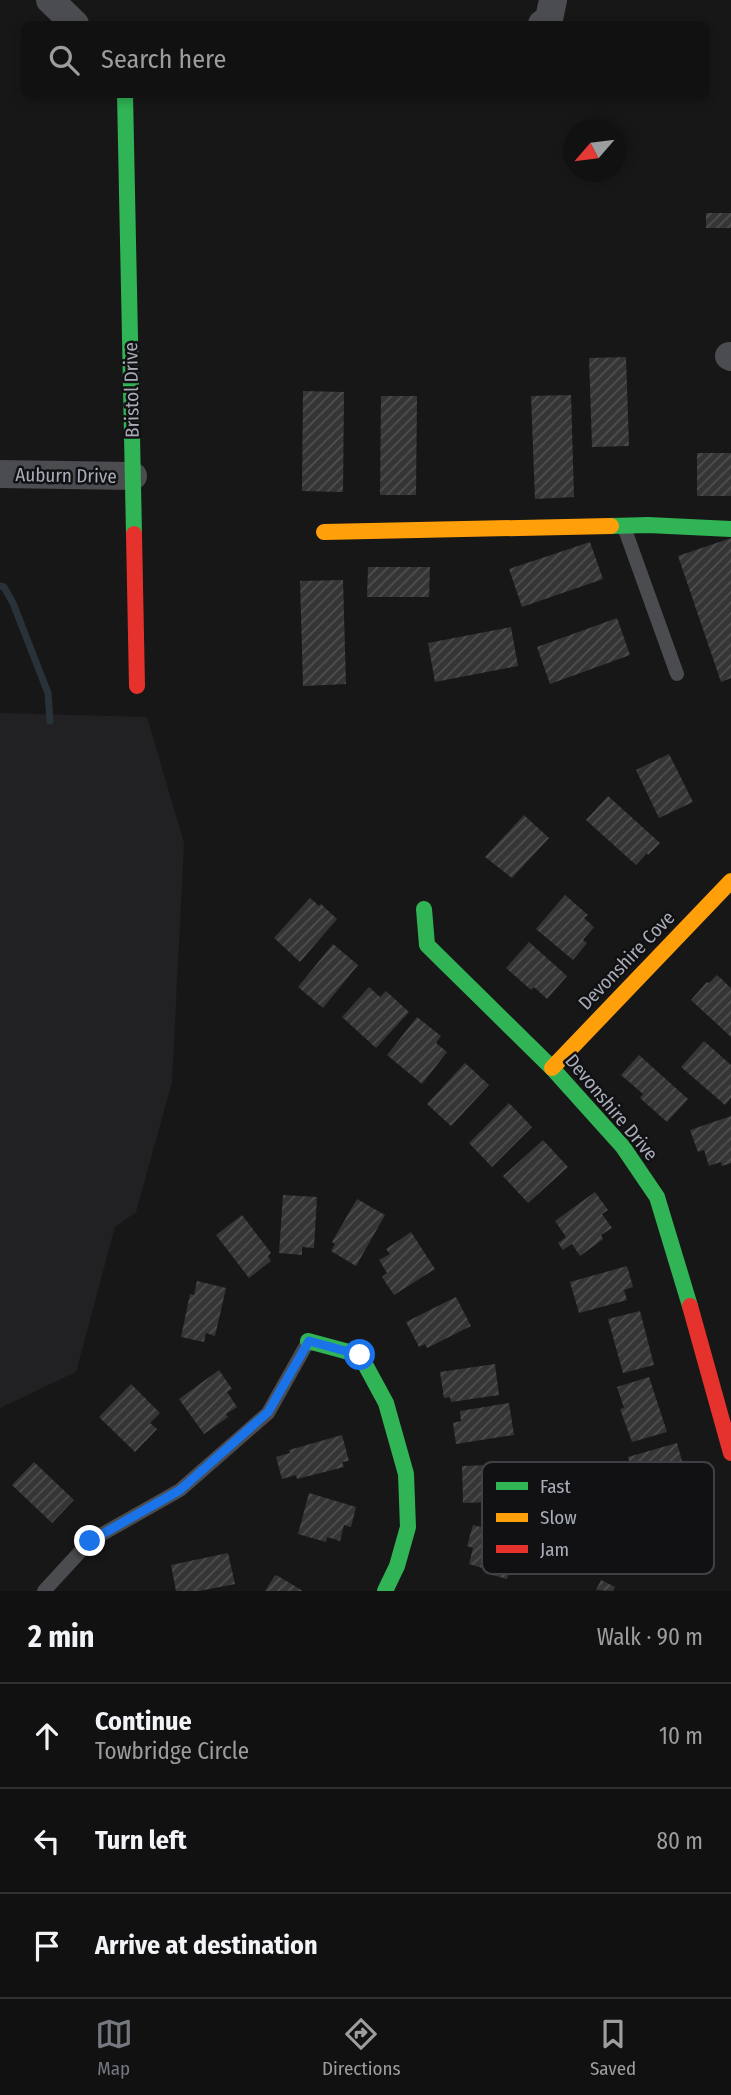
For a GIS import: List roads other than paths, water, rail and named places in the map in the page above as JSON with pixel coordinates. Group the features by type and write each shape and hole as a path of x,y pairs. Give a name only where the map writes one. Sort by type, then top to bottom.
{"street":[{"path":"50,0 72,21"},
{"path":"546,21 553,0"},
{"name":"Bristol Drive","path":"125,98 137,686"},
{"name":"Auburn Drive","path":"0,474 133,476"},
{"path":"324,532 624,526 731,529"},
{"name":"Devonshire Cove","path":"552,1068 731,881"},
{"name":"Devonshire Drive","path":"424,909 426,945 552,1068 624,1147 657,1197 675,1251 731,1453"},
{"path":"309,1341 360,1355 386,1403 406,1474 408,1527 397,1566 385,1591"}],"lane":[{"path":"624,526 677,674"},
{"path":"44,1591 90,1541 180,1490 268,1412 309,1341"}],"waterway":[{"path":"0,586 4,587 13,603 48,693 50,721"}]}
